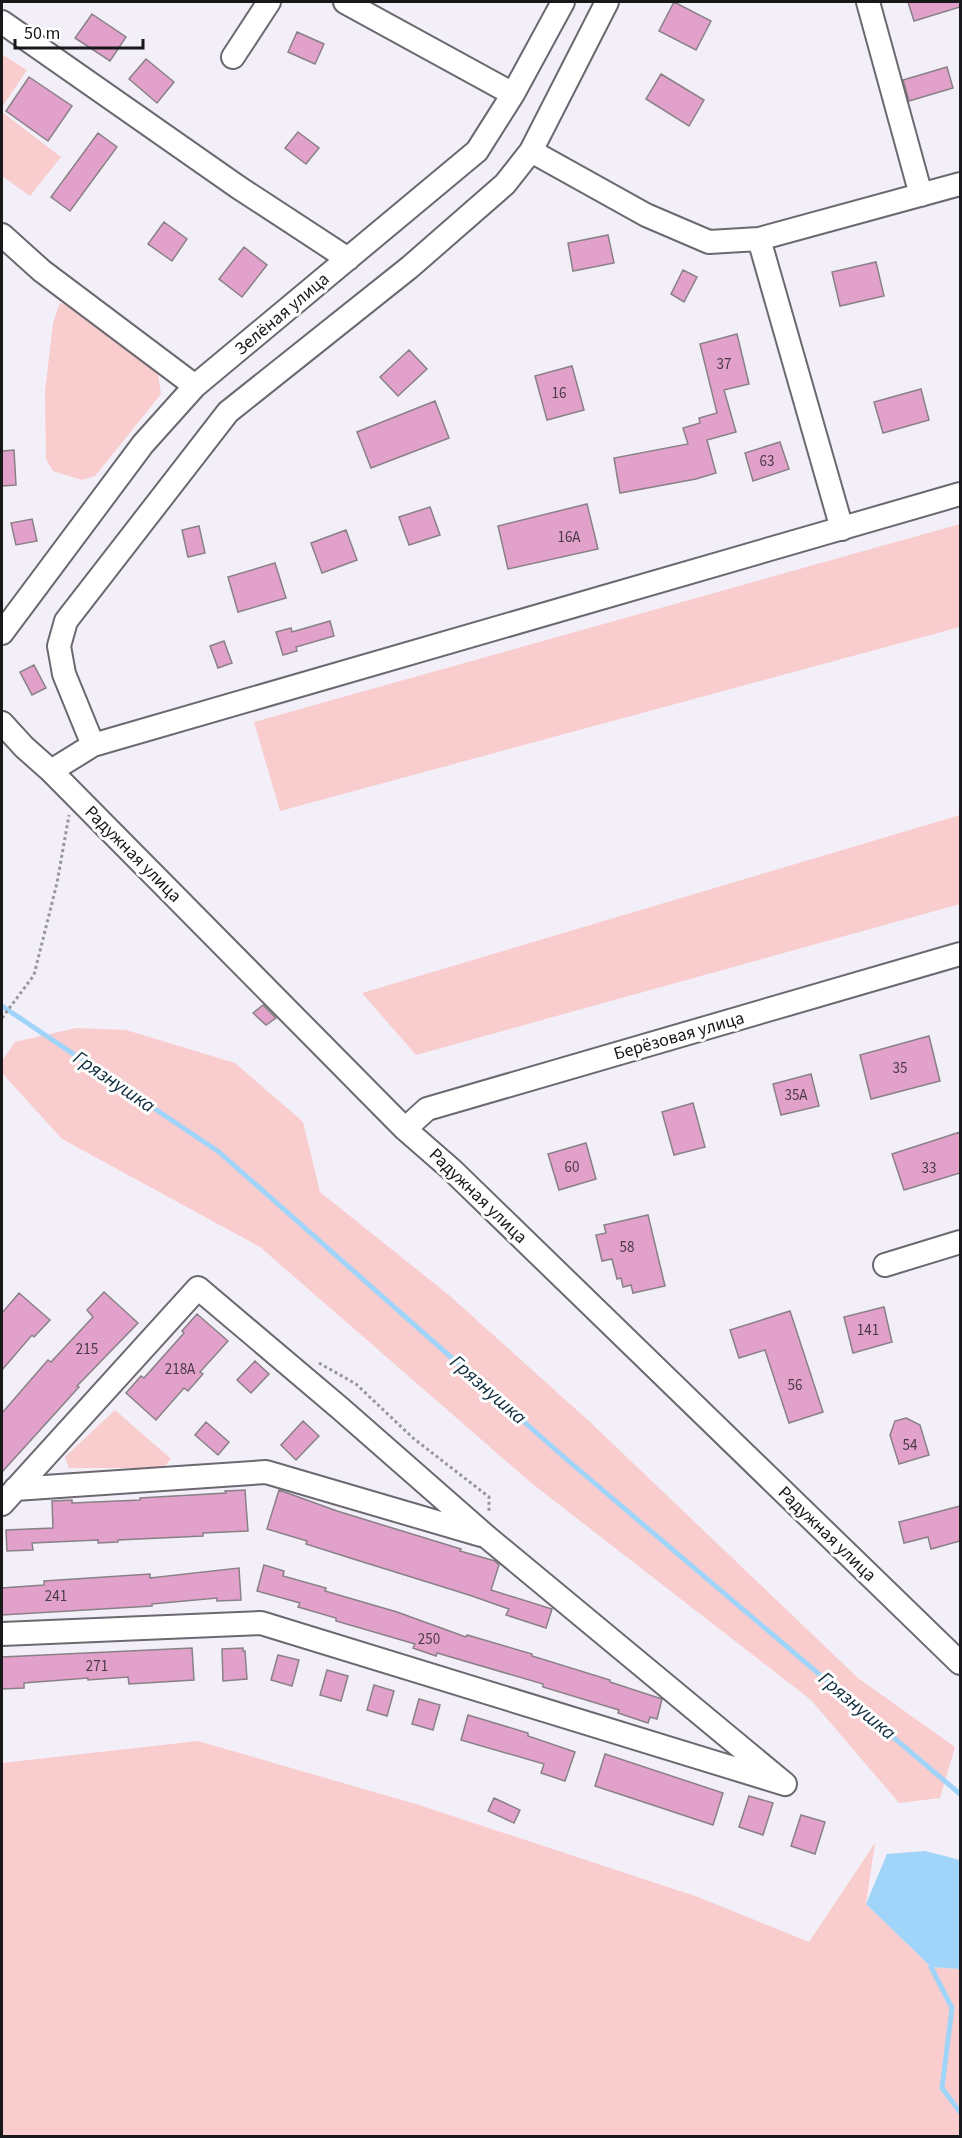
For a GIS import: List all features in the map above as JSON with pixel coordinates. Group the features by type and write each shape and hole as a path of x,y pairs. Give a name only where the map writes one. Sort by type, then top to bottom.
{"street":[{"path":"233,57 269,2"},
{"path":"345,2 513,94"},
{"name":"Зелёная улица","path":"3,628 143,444 195,386 477,151 513,94 563,2"},
{"path":"93,745 64,674 58,646 66,621 228,412 410,267 505,184 531,151 607,2"},
{"path":"868,2 921,195"},
{"path":"2,22 238,187 348,259"},
{"path":"531,151 646,215 709,242 759,239 960,184"},
{"path":"2,235 42,271 195,386"},
{"path":"759,239 842,529"},
{"path":"51,771 93,745 960,494"},
{"name":"Радужная улица","path":"2,723 405,1129 452,1170 960,1663"},
{"name":"Берёзовая улица","path":"405,1129 427,1109 960,956"},
{"path":"885,1265 960,1242"},
{"path":"2,1634 261,1623 785,1784 484,1534 198,1288 8,1496"},
{"path":"8,1496 266,1472 484,1534"}],"path":[{"path":"2,1018 34,975 57,883 73,793"},
{"path":"316,1361 357,1384 413,1438 489,1497 489,1517 484,1534"}],"shaded area":[{"path":"2,56 27,70 2,107"},
{"path":"2,112 61,157 30,196 2,176"},
{"path":"60,303 71,306 157,367 161,394 95,476 82,480 53,471 46,459 45,392 53,323"},
{"path":"960,524 960,627 280,811 254,722"},
{"path":"960,815 960,904 416,1055 362,993"},
{"path":"76,1028 126,1030 235,1063 303,1122 320,1192 450,1296 590,1422 858,1678 955,1747 940,1798 899,1803 811,1700 530,1482 260,1247 62,1139 2,1073 2,1061 15,1042"},
{"path":"115,1410 171,1459 163,1468 69,1468 65,1457"},
{"path":"198,1741 419,1805 698,1897 809,1942 875,1843 866,1904 931,1967 960,1969 960,2136 2,2136 2,1763"}],"water":[{"path":"925,1851 960,1860 960,1969 931,1967 866,1904 887,1854"}],"building":[{"path":"674,2 711,21 696,50 659,31"},
{"path":"908,2 960,2 960,7 914,21"},
{"path":"92,14 126,37 110,61 75,38"},
{"path":"297,32 324,44 315,64 288,52"},
{"path":"146,59 174,82 157,103 129,79"},
{"path":"947,67 953,88 909,101 903,80"},
{"path":"661,74 704,100 689,126 646,99"},
{"path":"29,77 72,106 48,141 6,111"},
{"path":"298,132 319,148 306,164 285,148"},
{"path":"98,133 117,147 70,211 51,197"},
{"path":"164,222 187,239 172,261 148,244"},
{"path":"608,235 614,263 573,271 568,243"},
{"path":"244,247 267,265 242,297 219,279"},
{"path":"876,262 884,296 840,306 832,272"},
{"path":"683,270 697,277 684,302 671,294"},
{"path":"737,334 749,384 724,390 736,432 707,440 716,473 620,493 614,458 688,444 683,428 700,423 699,418 717,413 700,344"},
{"path":"409,350 427,369 398,396 380,377"},
{"path":"572,366 584,410 547,420 535,376"},
{"path":"921,389 929,420 883,433 874,402"},
{"path":"435,401 449,438 371,468 357,432"},
{"path":"780,442 789,469 753,481 745,453"},
{"path":"14,450 16,485 2,486 2,451"},
{"path":"587,504 598,549 508,569 498,526"},
{"path":"430,507 440,535 409,545 399,517"},
{"path":"32,519 37,541 16,545 11,523"},
{"path":"199,526 205,553 188,557 182,530"},
{"path":"346,530 357,560 322,573 311,543"},
{"path":"275,563 286,598 238,612 228,577"},
{"path":"330,621 334,636 296,647 297,651 283,655 276,632 291,628 292,632"},
{"path":"224,641 232,663 218,668 210,646"},
{"path":"34,665 46,688 32,695 20,672"},
{"path":"263,1005 276,1018 266,1025 253,1013"},
{"path":"929,1036 940,1081 871,1099 860,1055"},
{"path":"811,1074 819,1106 781,1115 773,1084"},
{"path":"693,1103 705,1147 674,1155 662,1112"},
{"path":"960,1132 960,1173 904,1190 892,1154"},
{"path":"586,1143 596,1179 559,1190 548,1154"},
{"path":"648,1215 665,1286 633,1293 631,1285 623,1287 621,1278 617,1279 612,1259 602,1261 596,1235 606,1233 604,1225"},
{"path":"104,1292 138,1323 77,1386 79,1387 2,1472 2,1413 48,1360 51,1362 93,1317 87,1310"},
{"path":"19,1293 50,1320 34,1337 32,1335 2,1370 2,1313"},
{"path":"884,1307 892,1342 853,1353 844,1317"},
{"path":"790,1311 823,1412 789,1423 765,1350 739,1358 730,1330"},
{"path":"197,1314 228,1341 200,1372 203,1374 188,1391 184,1388 156,1420 126,1393 141,1376 144,1378 184,1333 182,1331"},
{"path":"255,1361 269,1374 251,1393 237,1380"},
{"path":"906,1418 920,1425 929,1455 899,1464 890,1435 895,1421"},
{"path":"303,1421 319,1436 296,1460 281,1445"},
{"path":"206,1422 229,1442 218,1455 195,1435"},
{"path":"245,1490 248,1531 203,1533 203,1536 118,1540 118,1542 98,1543 98,1540 32,1543 33,1550 7,1551 6,1530 53,1528 52,1501 72,1500 72,1503 140,1500 140,1498"},
{"path":"279,1490 337,1511 495,1561 499,1565 491,1590 552,1609 546,1628 506,1615 509,1609 306,1544 307,1541 267,1529"},
{"path":"960,1506 960,1541 931,1549 928,1537 904,1543 899,1522"},
{"path":"264,1565 284,1571 283,1576 326,1588 325,1591 397,1612 466,1637 467,1635 532,1654 532,1656 662,1699 657,1719 650,1717 648,1723 618,1713 619,1710 543,1687 543,1684 437,1653 436,1656 413,1648 415,1644 336,1621 336,1618 298,1607 300,1603 257,1591"},
{"path":"239,1568 241,1600 217,1601 217,1598 152,1604 152,1606 2,1615 2,1588 44,1585 44,1581 150,1574 150,1578"},
{"path":"192,1648 194,1680 129,1684 128,1677 88,1680 88,1678 24,1683 24,1688 2,1689 2,1657"},
{"path":"243,1648 247,1679 223,1681 222,1649"},
{"path":"278,1655 299,1660 292,1686 271,1680"},
{"path":"327,1670 348,1676 341,1701 320,1695"},
{"path":"374,1685 394,1691 387,1716 367,1710"},
{"path":"419,1699 440,1705 433,1730 412,1724"},
{"path":"468,1715 528,1733 528,1736 575,1752 565,1781 541,1773 544,1764 461,1740"},
{"path":"605,1754 723,1793 713,1825 595,1786"},
{"path":"749,1796 773,1803 763,1835 739,1827"},
{"path":"494,1798 520,1810 514,1823 488,1811"},
{"path":"801,1815 825,1822 815,1854 791,1846"}],"waterway":[{"name":"Грязнушка","path":"2,1006 219,1152 565,1458 960,1794"},
{"name":"Грязнушка","path":"936,1962 931,1967 952,2008 942,2088 960,2112"}]}
